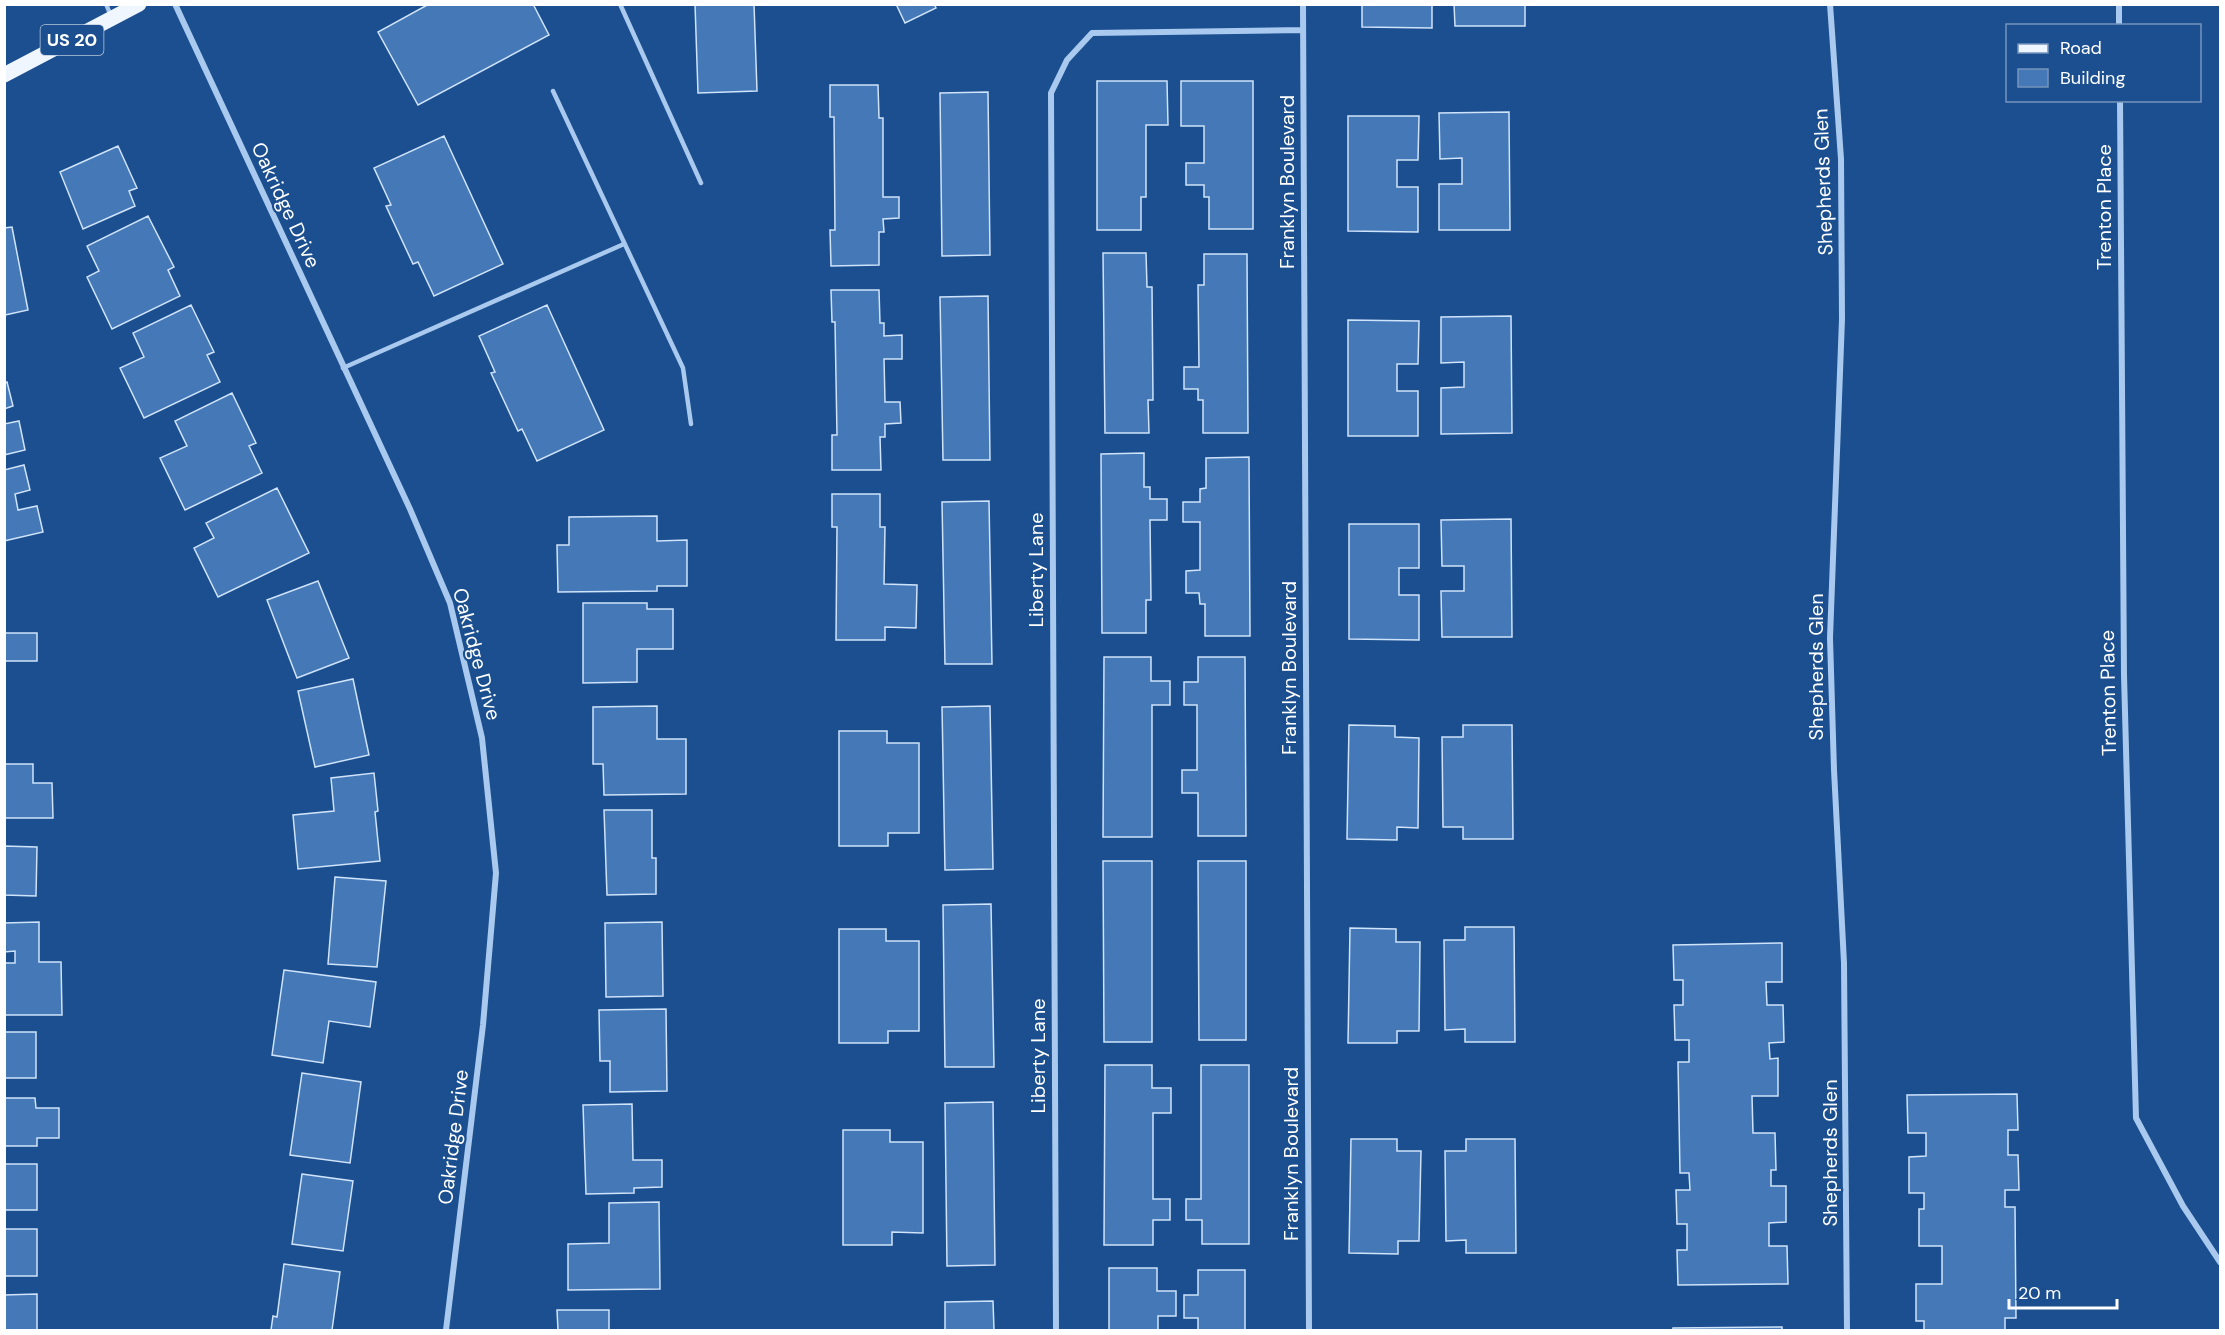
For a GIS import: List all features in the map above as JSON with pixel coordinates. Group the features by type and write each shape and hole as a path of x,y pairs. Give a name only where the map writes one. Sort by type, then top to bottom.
{"main road":[{"name":"US 20","path":"4,75 109,11 139,4"}],"street":[{"name":"Oakridge Drive","path":"175,4 410,509 450,603 482,738 496,873 483,1025 446,1330"},
{"name":"Franklyn Boulevard","path":"1303,4 1309,1330"},
{"name":"Shepherds Glen","path":"1830,4 1841,159 1842,319 1830,638 1844,963 1847,1330"},
{"path":"2119,4 2120,24"},
{"name":"Liberty Lane","path":"1056,1330 1051,93 1067,60 1092,33 1303,30"},
{"name":"Trenton Place","path":"2120,102 2124,675 2136,1118 2183,1206 2220,1262"}],"lane":[{"path":"620,4 701,183"},
{"path":"553,92 683,368 691,424"},
{"path":"343,368 624,243"}],"building":[{"path":"429,4 533,4 549,35 418,105 378,32"},
{"path":"695,4 754,4 757,91 698,93"},
{"path":"896,4 934,4 936,8 905,23"},
{"path":"1362,4 1432,4 1432,28 1362,27"},
{"path":"1454,4 1525,4 1525,26 1455,26"},
{"path":"1097,81 1167,81 1168,125 1146,125 1146,197 1141,197 1141,230 1097,230"},
{"path":"1181,81 1253,81 1253,229 1209,229 1209,197 1204,197 1204,185 1186,185 1186,163 1204,163 1204,126 1181,126"},
{"path":"830,85 878,85 879,118 883,118 883,197 899,197 899,218 883,219 884,232 879,232 879,265 831,266 830,230 835,230 834,117 830,117"},
{"path":"988,92 990,255 942,256 940,93"},
{"path":"1509,112 1510,230 1439,230 1439,184 1462,184 1462,158 1440,159 1439,113"},
{"path":"1348,116 1419,116 1418,160 1397,160 1397,187 1418,187 1418,232 1348,231"},
{"path":"444,136 503,264 434,296 418,262 413,264 386,206 391,205 374,168"},
{"path":"118,146 137,188 129,191 135,206 83,229 60,172"},
{"path":"148,216 174,267 168,270 180,296 112,329 87,277 99,271 87,246"},
{"path":"12,227 28,310 5,315 4,228"},
{"path":"1103,253 1146,253 1147,287 1152,287 1153,400 1148,400 1149,433 1105,433"},
{"path":"1204,254 1247,254 1248,433 1203,433 1203,400 1198,400 1198,389 1184,389 1184,367 1199,367 1198,285 1204,285"},
{"path":"831,290 879,290 880,323 884,323 884,336 902,335 902,359 884,359 885,402 900,402 901,423 885,424 885,437 880,437 881,470 832,470 832,435 837,435 835,322 832,322"},
{"path":"988,296 990,460 943,460 940,297"},
{"path":"191,305 214,352 207,355 220,382 144,418 120,368 144,357 133,333"},
{"path":"547,305 604,430 537,461 522,429 518,431 491,373 495,372 479,336"},
{"path":"1511,316 1512,433 1441,434 1441,388 1464,387 1464,362 1441,363 1441,317"},
{"path":"1348,320 1419,321 1418,364 1397,364 1397,391 1418,391 1418,436 1348,436"},
{"path":"7,382 13,406 4,409 4,383"},
{"path":"232,393 256,443 249,446 262,473 185,510 160,458 187,446 175,421"},
{"path":"19,421 25,450 4,455 4,424"},
{"path":"1144,453 1144,487 1150,487 1150,499 1167,499 1167,520 1150,520 1151,600 1146,600 1146,633 1102,633 1101,454"},
{"path":"1249,457 1250,636 1205,636 1205,604 1200,604 1199,593 1186,593 1186,571 1200,570 1200,522 1183,522 1183,502 1200,502 1200,489 1206,488 1206,458"},
{"path":"24,465 30,490 15,494 18,510 37,506 43,532 4,541 4,470"},
{"path":"277,488 309,553 218,597 194,548 214,538 206,523"},
{"path":"832,494 880,494 880,527 885,527 884,584 917,585 916,628 885,627 885,640 836,640 837,527 832,527"},
{"path":"989,501 992,664 945,664 942,502"},
{"path":"657,516 657,541 687,540 687,586 657,586 657,591 558,592 557,545 569,545 569,517"},
{"path":"1511,519 1512,637 1442,637 1441,591 1464,591 1464,566 1442,566 1441,520"},
{"path":"1349,524 1419,524 1419,568 1399,568 1399,595 1419,595 1419,640 1349,639"},
{"path":"318,581 349,658 297,678 267,600"},
{"path":"583,603 647,603 647,609 673,609 673,649 637,649 637,682 583,683"},
{"path":"4,633 37,633 37,661 4,661"},
{"path":"1104,657 1151,657 1151,681 1170,681 1170,705 1152,705 1152,837 1103,837"},
{"path":"1198,657 1245,657 1246,836 1198,836 1198,793 1182,793 1182,770 1197,770 1197,705 1184,705 1184,682 1198,682"},
{"path":"353,679 369,755 315,767 298,691"},
{"path":"657,706 657,739 686,739 686,794 604,795 603,764 593,764 593,707"},
{"path":"990,706 993,869 945,870 942,707"},
{"path":"1349,725 1395,726 1395,737 1419,738 1418,828 1397,827 1397,840 1347,839"},
{"path":"1463,725 1512,725 1513,839 1463,839 1463,827 1443,827 1442,737 1463,737"},
{"path":"839,731 887,731 887,743 919,743 919,833 888,833 888,846 839,846"},
{"path":"4,764 33,764 33,783 52,783 53,818 4,818"},
{"path":"374,773 380,861 298,869 293,815 334,811 331,778"},
{"path":"604,810 652,810 652,858 656,858 656,894 607,895"},
{"path":"4,846 37,847 36,896 4,895"},
{"path":"1103,861 1152,861 1152,1042 1104,1042"},
{"path":"1198,861 1246,861 1246,1040 1199,1040"},
{"path":"335,877 386,881 377,967 328,964"},
{"path":"991,904 994,1067 945,1067 943,905"},
{"path":"39,922 39,962 61,962 62,1015 4,1015 4,963 15,963 15,951 4,952 4,923"},
{"path":"662,922 663,996 606,997 605,923"},
{"path":"1465,927 1514,927 1515,1042 1465,1042 1465,1029 1445,1030 1444,940 1465,940"},
{"path":"1350,928 1396,929 1396,942 1420,942 1419,1031 1397,1031 1397,1043 1348,1043"},
{"path":"839,929 886,929 886,941 919,941 919,1031 888,1031 888,1043 839,1043"},
{"path":"1782,943 1782,982 1766,982 1767,1005 1783,1005 1784,1042 1769,1043 1770,1059 1778,1058 1778,1096 1752,1096 1753,1133 1775,1133 1776,1170 1771,1170 1771,1186 1786,1186 1786,1222 1769,1223 1769,1246 1787,1246 1788,1284 1678,1285 1677,1250 1687,1250 1687,1224 1677,1224 1676,1190 1690,1190 1689,1173 1680,1173 1678,1062 1689,1062 1689,1040 1675,1040 1674,1005 1683,1005 1683,980 1674,980 1673,945"},
{"path":"284,970 376,982 370,1027 329,1021 323,1063 272,1055"},
{"path":"666,1009 667,1091 610,1092 610,1061 600,1061 599,1010"},
{"path":"4,1032 36,1032 36,1078 4,1078"},
{"path":"1105,1065 1152,1065 1152,1088 1171,1088 1171,1113 1153,1113 1153,1199 1170,1199 1170,1220 1153,1220 1153,1245 1104,1245"},
{"path":"1201,1065 1249,1065 1249,1244 1202,1244 1202,1220 1186,1220 1186,1199 1201,1199"},
{"path":"302,1073 361,1082 350,1163 290,1155"},
{"path":"2017,1094 2018,1130 2008,1130 2008,1155 2018,1155 2019,1190 2005,1190 2005,1207 2015,1207 2016,1318 2005,1318 2005,1330 1924,1330 1924,1321 1916,1321 1916,1284 1942,1284 1942,1246 1919,1246 1919,1209 1924,1209 1924,1193 1909,1193 1909,1157 1926,1156 1926,1133 1908,1133 1907,1095"},
{"path":"4,1098 35,1098 36,1108 59,1108 59,1138 37,1138 37,1146 4,1146"},
{"path":"993,1102 995,1265 947,1266 945,1103"},
{"path":"632,1104 633,1160 662,1160 662,1187 634,1188 634,1193 586,1194 583,1105"},
{"path":"843,1130 890,1130 890,1142 923,1142 923,1233 892,1232 892,1245 843,1245"},
{"path":"1351,1139 1397,1139 1397,1151 1421,1151 1419,1241 1398,1241 1398,1254 1349,1253"},
{"path":"1466,1139 1515,1139 1516,1253 1466,1253 1466,1240 1446,1241 1445,1151 1466,1151"},
{"path":"4,1164 37,1164 37,1210 4,1210"},
{"path":"302,1174 353,1181 343,1251 292,1244"},
{"path":"659,1202 660,1289 568,1290 568,1244 609,1243 609,1203"},
{"path":"4,1229 37,1229 37,1276 4,1276"},
{"path":"284,1264 340,1272 332,1330 271,1330 273,1316 277,1317"},
{"path":"1109,1268 1157,1268 1157,1291 1176,1291 1176,1316 1158,1316 1158,1330 1109,1330"},
{"path":"1198,1270 1245,1270 1245,1330 1198,1330 1198,1318 1184,1318 1184,1295 1198,1295"},
{"path":"37,1294 37,1330 4,1330 4,1295"},
{"path":"993,1301 994,1330 945,1330 945,1302"},
{"path":"557,1310 609,1310 609,1330 558,1330"},
{"path":"1782,1327 1782,1330 1673,1330 1673,1328"}]}
